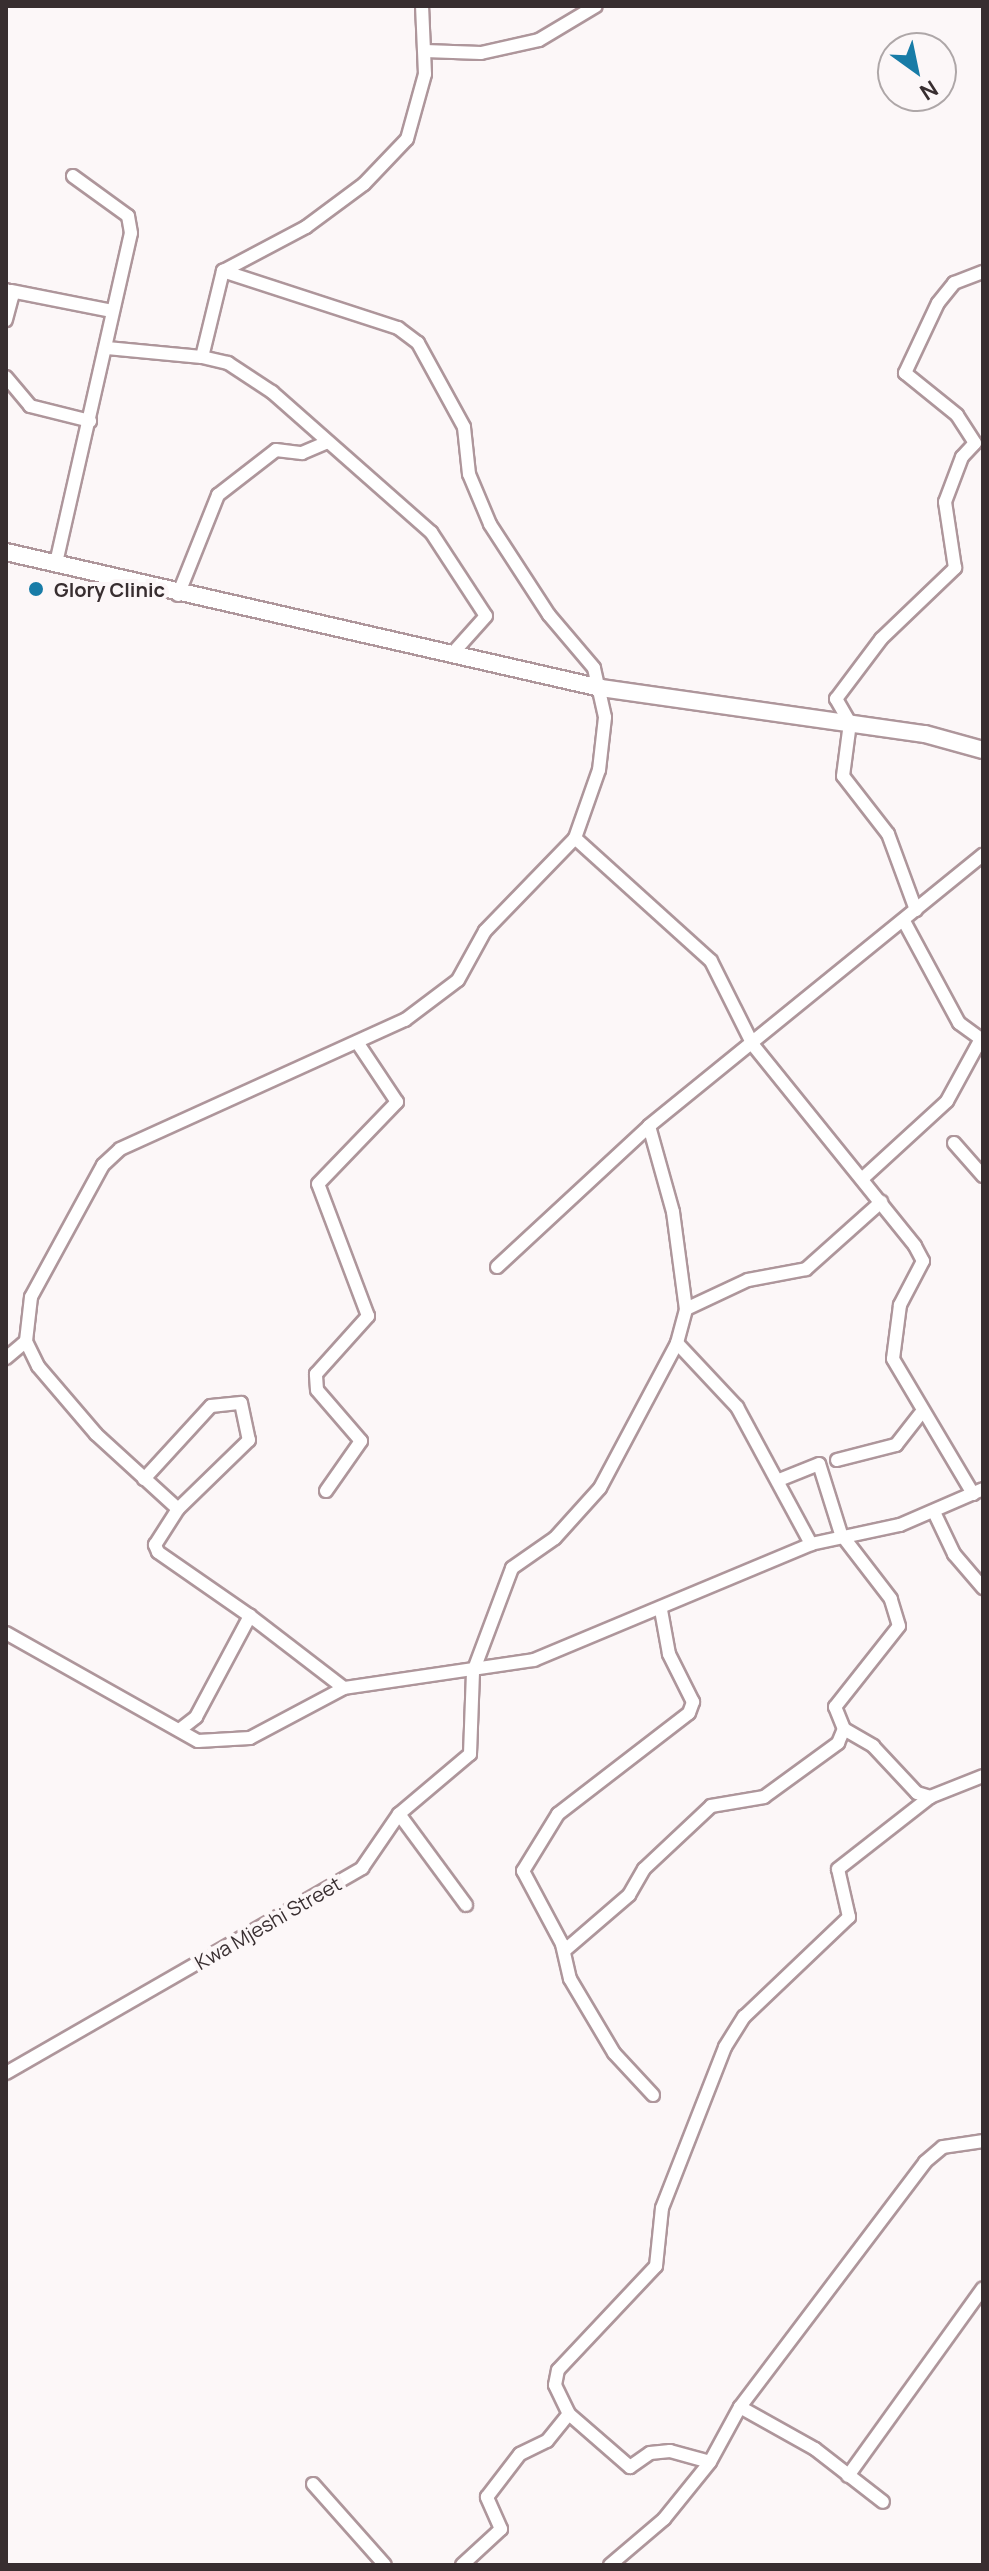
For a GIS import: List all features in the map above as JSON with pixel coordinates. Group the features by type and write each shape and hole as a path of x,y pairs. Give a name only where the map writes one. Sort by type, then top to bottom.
{"main road":[{"path":"6,552 178,595 601,688 833,720 983,750"}],"street":[{"path":"202,357 223,271 306,227 364,184 407,139 421,104 425,51 422,6"},
{"path":"425,51 481,53 539,40 596,6"},
{"path":"56,563 131,233 128,216 73,176"},
{"path":"178,1509 96,1434 38,1366 26,1341 31,1297 103,1165 120,1149 405,1020 458,980 485,931 575,838 599,770 601,688 490,524 469,474 464,427 418,343 398,328 223,271"},
{"path":"833,720 836,699 881,639 955,568 945,502 962,457 979,445 957,415 905,373 954,283 983,272"},
{"path":"6,320 9,291 112,311"},
{"path":"107,348 202,357 228,363 328,442 431,532 479,597 486,616 452,654"},
{"path":"6,377 11,394 90,421"},
{"path":"178,595 218,495 276,450 302,453 328,442"},
{"path":"836,699 850,723 843,776 888,834 916,910"},
{"path":"6,1633 182,1728 198,1741 250,1738 344,1688 473,1672 534,1660 661,1610 811,1544 934,1512 978,1492 953,1453 920,1414 893,1359 900,1305 923,1261 881,1202 753,1045 711,961 575,838"},
{"path":"497,1267 649,1126 753,1045 838,968 905,923 916,910 983,855"},
{"path":"862,1179 947,1101 982,1039 959,1023 905,923"},
{"path":"326,1491 361,1441 317,1390 316,1374 368,1325 368,1316 318,1184 397,1102 357,1042"},
{"path":"649,1126 673,1212 686,1309 748,1280 806,1269 881,1202"},
{"path":"954,1143 983,1176"},
{"name":"Kwa Mjeshi Street","path":"6,2073 339,1885 362,1868 399,1814 470,1754 473,1672 512,1568 555,1538 600,1488 677,1343 686,1309"},
{"path":"6,1358 26,1341"},
{"path":"677,1343 737,1407 811,1544"},
{"path":"144,1479 211,1406 241,1403 249,1440 178,1509 155,1545 158,1552 250,1616 344,1688"},
{"path":"837,1460 896,1445 920,1414"},
{"path":"779,1480 819,1464 841,1534 900,1619 868,1672 835,1707 844,1729 930,1797"},
{"path":"934,1512 954,1554 982,1584"},
{"path":"653,2095 614,2053 570,1979 564,1951 523,1871 558,1814 689,1713 693,1702 669,1654 661,1610"},
{"path":"182,1728 196,1717 250,1616"},
{"path":"564,1951 629,1895 644,1869 711,1806 764,1797 838,1743 844,1729"},
{"path":"710,2462 670,2451 650,2453 630,2467 569,2414 555,2385 558,2370 656,2266 662,2208 725,2047 744,2017 849,1917 838,1869 930,1797 983,1776"},
{"path":"399,1814 466,1905"},
{"path":"610,2565 664,2519 710,2462 740,2407 925,2162 943,2147 983,2141"},
{"path":"848,2476 983,2288"},
{"path":"740,2407 883,2502"},
{"path":"462,2565 501,2529 487,2497 520,2454 547,2441 569,2414"},
{"path":"313,2484 385,2565"}],"place":[{"name":"Glory Clinic","path":"36,589"}]}
